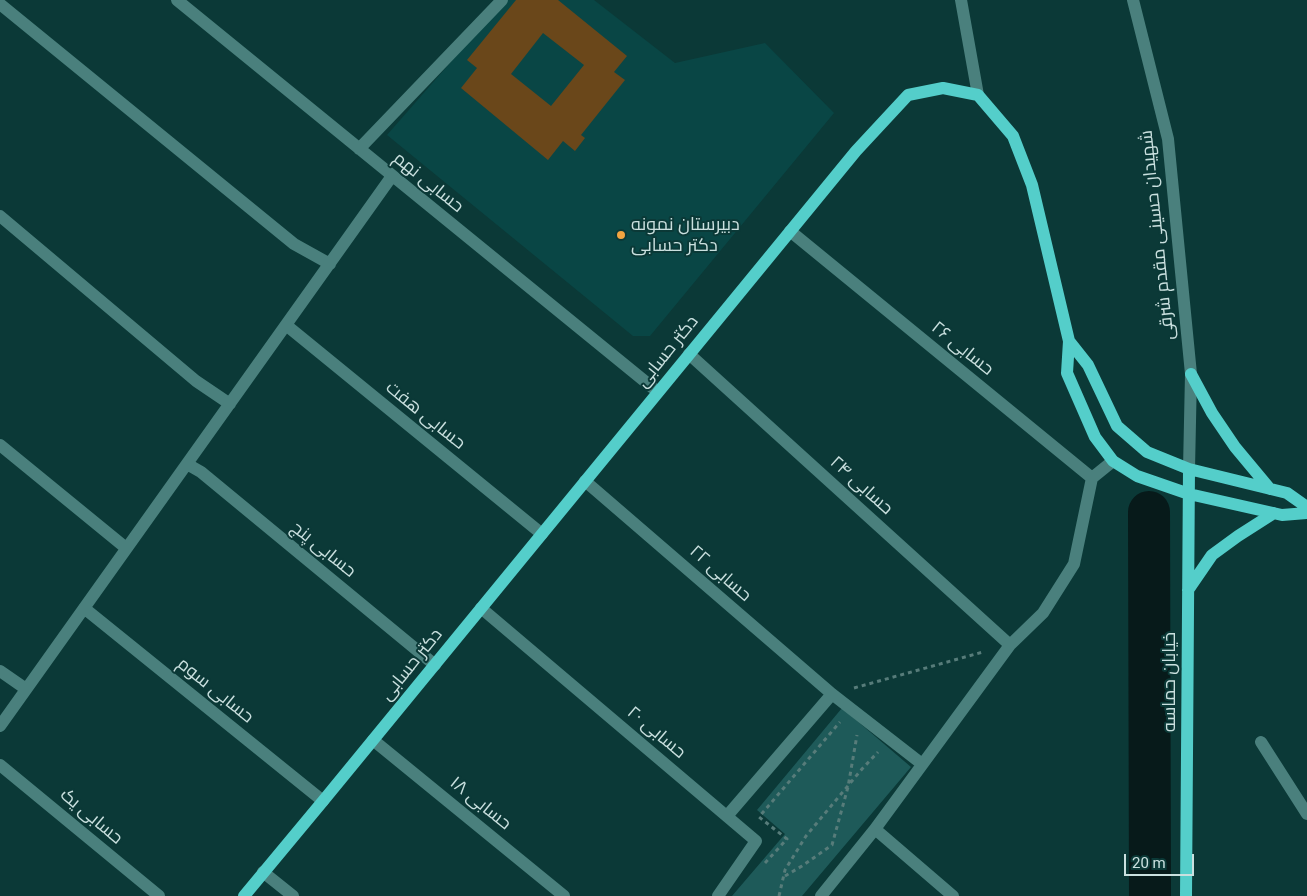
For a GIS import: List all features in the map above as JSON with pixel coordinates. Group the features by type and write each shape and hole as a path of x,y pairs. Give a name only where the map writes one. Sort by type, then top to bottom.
{"main road":[{"name":"دکتر حسابی","path":"244,896 856,150 908,94 943,88 978,95"},
{"path":"978,95 1013,136 1032,185 1069,341 1067,373 1094,437 1113,461 1137,476 1189,494 1282,515 1307,513"},
{"path":"1069,341 1088,365 1118,426 1147,452 1189,469 1287,494 1307,507"},
{"path":"1190,374 1212,413 1235,447 1270,489"},
{"name":"خیابان حماسه","path":"1186,896 1189,469"},
{"path":"1188,590 1212,556 1238,536 1274,513"}],"street":[{"name":"حسابی نهم","path":"176,0 658,392"},
{"path":"359,149 502,0"},
{"path":"961,0 978,95"},
{"name":"شهیدان حسینی مقدم شرقی","path":"1133,0 1168,139 1190,374 1189,469"},
{"path":"0,4 294,244 330,264"},
{"path":"0,726 392,176"},
{"path":"0,216 196,381 230,404"},
{"name":"حسابی ۲۶","path":"790,231 1092,478"},
{"name":"حسابی هفت","path":"286,325 542,534"},
{"name":"حسابی ۲۴","path":"689,354 1010,645"},
{"path":"0,445 126,548"},
{"path":"821,896 875,829 1010,645 1042,613 1074,564 1092,478 1113,461"},
{"name":"حسابی پنج","path":"187,464 201,472 435,665"},
{"name":"حسابی ۲۲","path":"585,481 832,694 922,764"},
{"name":"حسابی سوم","path":"84,608 323,801"},
{"name":"حسابی ۲۰","path":"481,608 756,841 718,896"},
{"path":"0,672 26,688"},
{"path":"727,816 832,694"},
{"name":"حسابی ۱۸","path":"373,740 564,896"},
{"path":"1261,742 1307,814"},
{"name":"حسابی یک","path":"0,765 159,896"},
{"path":"875,829 953,896"},
{"path":"264,872 293,896"}],"path":[{"path":"832,694 1010,645"},
{"path":"761,868 786,839 759,817 844,717"},
{"path":"784,876 832,845 848,787 858,730"},
{"path":"779,896 785,870 806,836 862,769 891,740"}],"shaded area":[{"name":"دبیرستان نمونه دکتر حسابی","path":"505,0 594,0 675,63 765,43 834,113 650,336 633,336 387,135"},
{"path":"842,708 911,767 802,896 732,896 785,834 757,810"}],"building":[{"path":"516,0 558,0 627,56 614,72 625,80 581,135 585,138 575,151 563,141 548,160 461,88 477,68 467,60","holes":["543,33 584,65 551,106 511,74"]}],"waterway":[{"path":"1149,512 1150,896"}],"place":[{"name":"دبیرستان نمونه دکتر حسابی","path":"621,235"}]}
